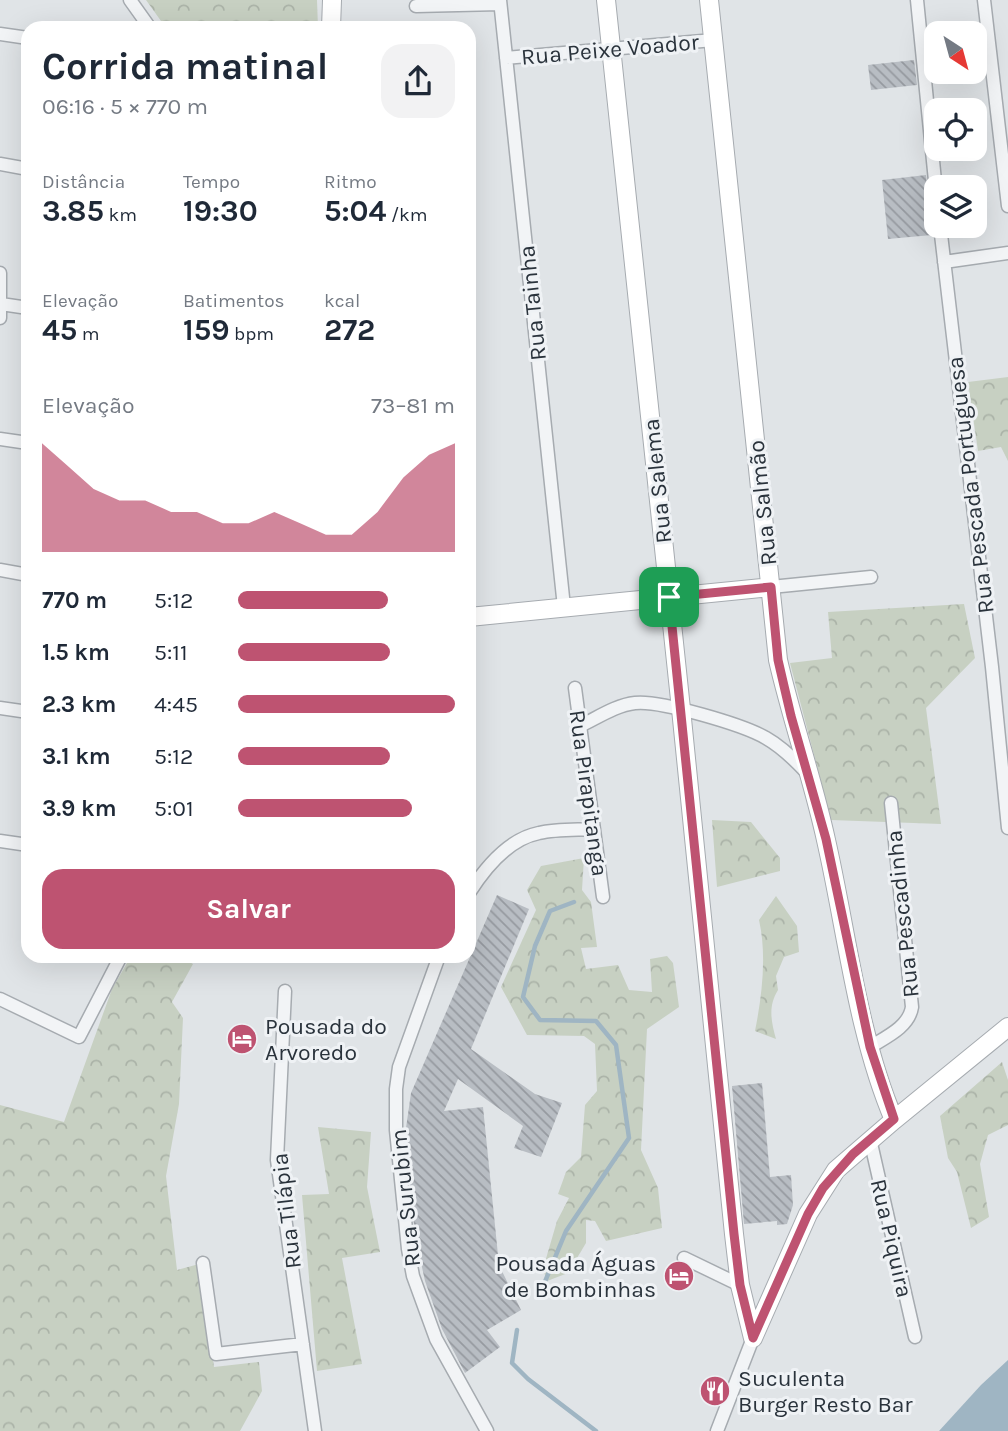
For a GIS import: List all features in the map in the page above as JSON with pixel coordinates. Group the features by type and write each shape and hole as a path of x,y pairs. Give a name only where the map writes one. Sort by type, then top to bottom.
{"main road":[{"path":"331,21 332,0"},
{"name":"Rua Salema","path":"606,0 740,1285 753,1338"},
{"name":"Rua Salmão","path":"709,0 778,660 826,839 870,1047 894,1119"},
{"path":"476,616 771,587"},
{"path":"753,1338 808,1214 836,1170 894,1119 1008,1027"}],"street":[{"path":"130,0 145,21"},
{"path":"917,0 934,175"},
{"path":"984,0 1008,206"},
{"path":"416,6 500,2"},
{"name":"Rua Tainha","path":"500,2 564,607"},
{"path":"0,34 21,37"},
{"name":"Rua Peixe Voador","path":"506,58 714,40"},
{"path":"0,164 21,168"},
{"name":"Rua Pescada Portuguesa","path":"941,238 992,667 1008,828"},
{"path":"944,262 1008,253"},
{"path":"0,273 0,318"},
{"path":"1,304 21,307"},
{"path":"0,439 21,442"},
{"path":"0,570 21,574"},
{"path":"771,587 871,577"},
{"name":"Rua Pirapitanga","path":"575,688 603,897"},
{"path":"580,726 619,707 636,702 681,709 748,729 766,738 781,747 808,775"},
{"path":"0,708 21,711"},
{"name":"Rua Pescadinha","path":"870,1047 904,1024 911,1016 912,1007 891,803"},
{"path":"476,884 507,848 521,839 538,832 594,829"},
{"path":"0,841 21,844"},
{"path":"0,999 79,1037 117,963"},
{"name":"Rua Surubim","path":"436,963 399,1068 396,1089 396,1130 408,1249 413,1276 436,1339 487,1431"},
{"name":"Rua Tilápia","path":"285,990 277,1160 315,1431"},
{"name":"Rua Piquira","path":"870,1139 915,1337"},
{"path":"684,1258 740,1285"},
{"path":"203,1264 216,1354 303,1344"},
{"path":"717,1431 753,1338"}],"green space":[{"path":"146,0 317,0 318,21 161,21"},
{"path":"1008,377 1008,461 1001,447 978,451 968,382"},
{"path":"964,604 975,658 926,708 941,824 831,820 790,663 832,658 828,612"},
{"path":"712,820 751,822 780,858 780,871 717,887"},
{"path":"584,858 582,890 591,902 597,947 581,948 586,969 618,965 629,990 652,992 650,959 667,956 673,963 679,1007 647,1029 641,1150 658,1188 662,1228 606,1241 595,1221 586,1220 586,1243 568,1273 547,1281 543,1269 557,1221 569,1198 558,1194 566,1172 581,1157 585,1105 597,1091 595,1044 584,1036 527,1035 501,987 536,910 527,890 541,866"},
{"path":"776,896 797,926 799,952 784,957 776,976 778,990 771,1014 776,1039 755,1031 763,975 759,920"},
{"path":"127,963 193,964 172,1002 183,1018 179,1104 166,1176 177,1270 199,1264 214,1367 259,1362 262,1391 240,1431 0,1431 0,1105 64,1122 112,989"},
{"path":"1002,1062 1008,1080 1008,1125 988,1135 980,1164 989,1217 971,1228 957,1172 948,1158 940,1116"},
{"path":"318,1127 371,1132 367,1187 380,1252 342,1258 362,1364 317,1371 302,1195 329,1194"}],"water":[{"path":"1008,1360 1008,1431 939,1431 981,1385"}],"building":[{"path":"914,60 917,85 871,90 868,65"},
{"path":"924,175 924,236 888,239 882,180"},
{"path":"497,895 529,909 471,1049 535,1094 562,1103 541,1157 514,1148 523,1126 458,1079 444,1111 483,1107 499,1265 521,1310 487,1330 500,1347 465,1373 442,1329 425,1281 415,1235 405,1135 411,1093 467,963 476,963 476,943"},
{"path":"762,1083 770,1177 791,1175 793,1205 787,1224 777,1225 777,1221 744,1224 732,1086"}],"waterway":[{"path":"539,1296 566,1231 629,1138 616,1045 596,1021 540,1020 523,997 535,946 550,911 574,902"},
{"path":"517,1330 512,1363 528,1379 596,1431"}],"place":[{"name":"Pousada do Arvoredo","path":"242,1039"},
{"name":"Pousada Águas de Bombinhas","path":"679,1276"},
{"name":"Suculenta Burger Resto Bar","path":"715,1391"}],"route":[{"path":"771,587 778,660 826,839 870,1047 881,1087 894,1119 836,1170 823,1188 808,1214 753,1338 740,1285 734,1234 669,597 771,587"}]}
